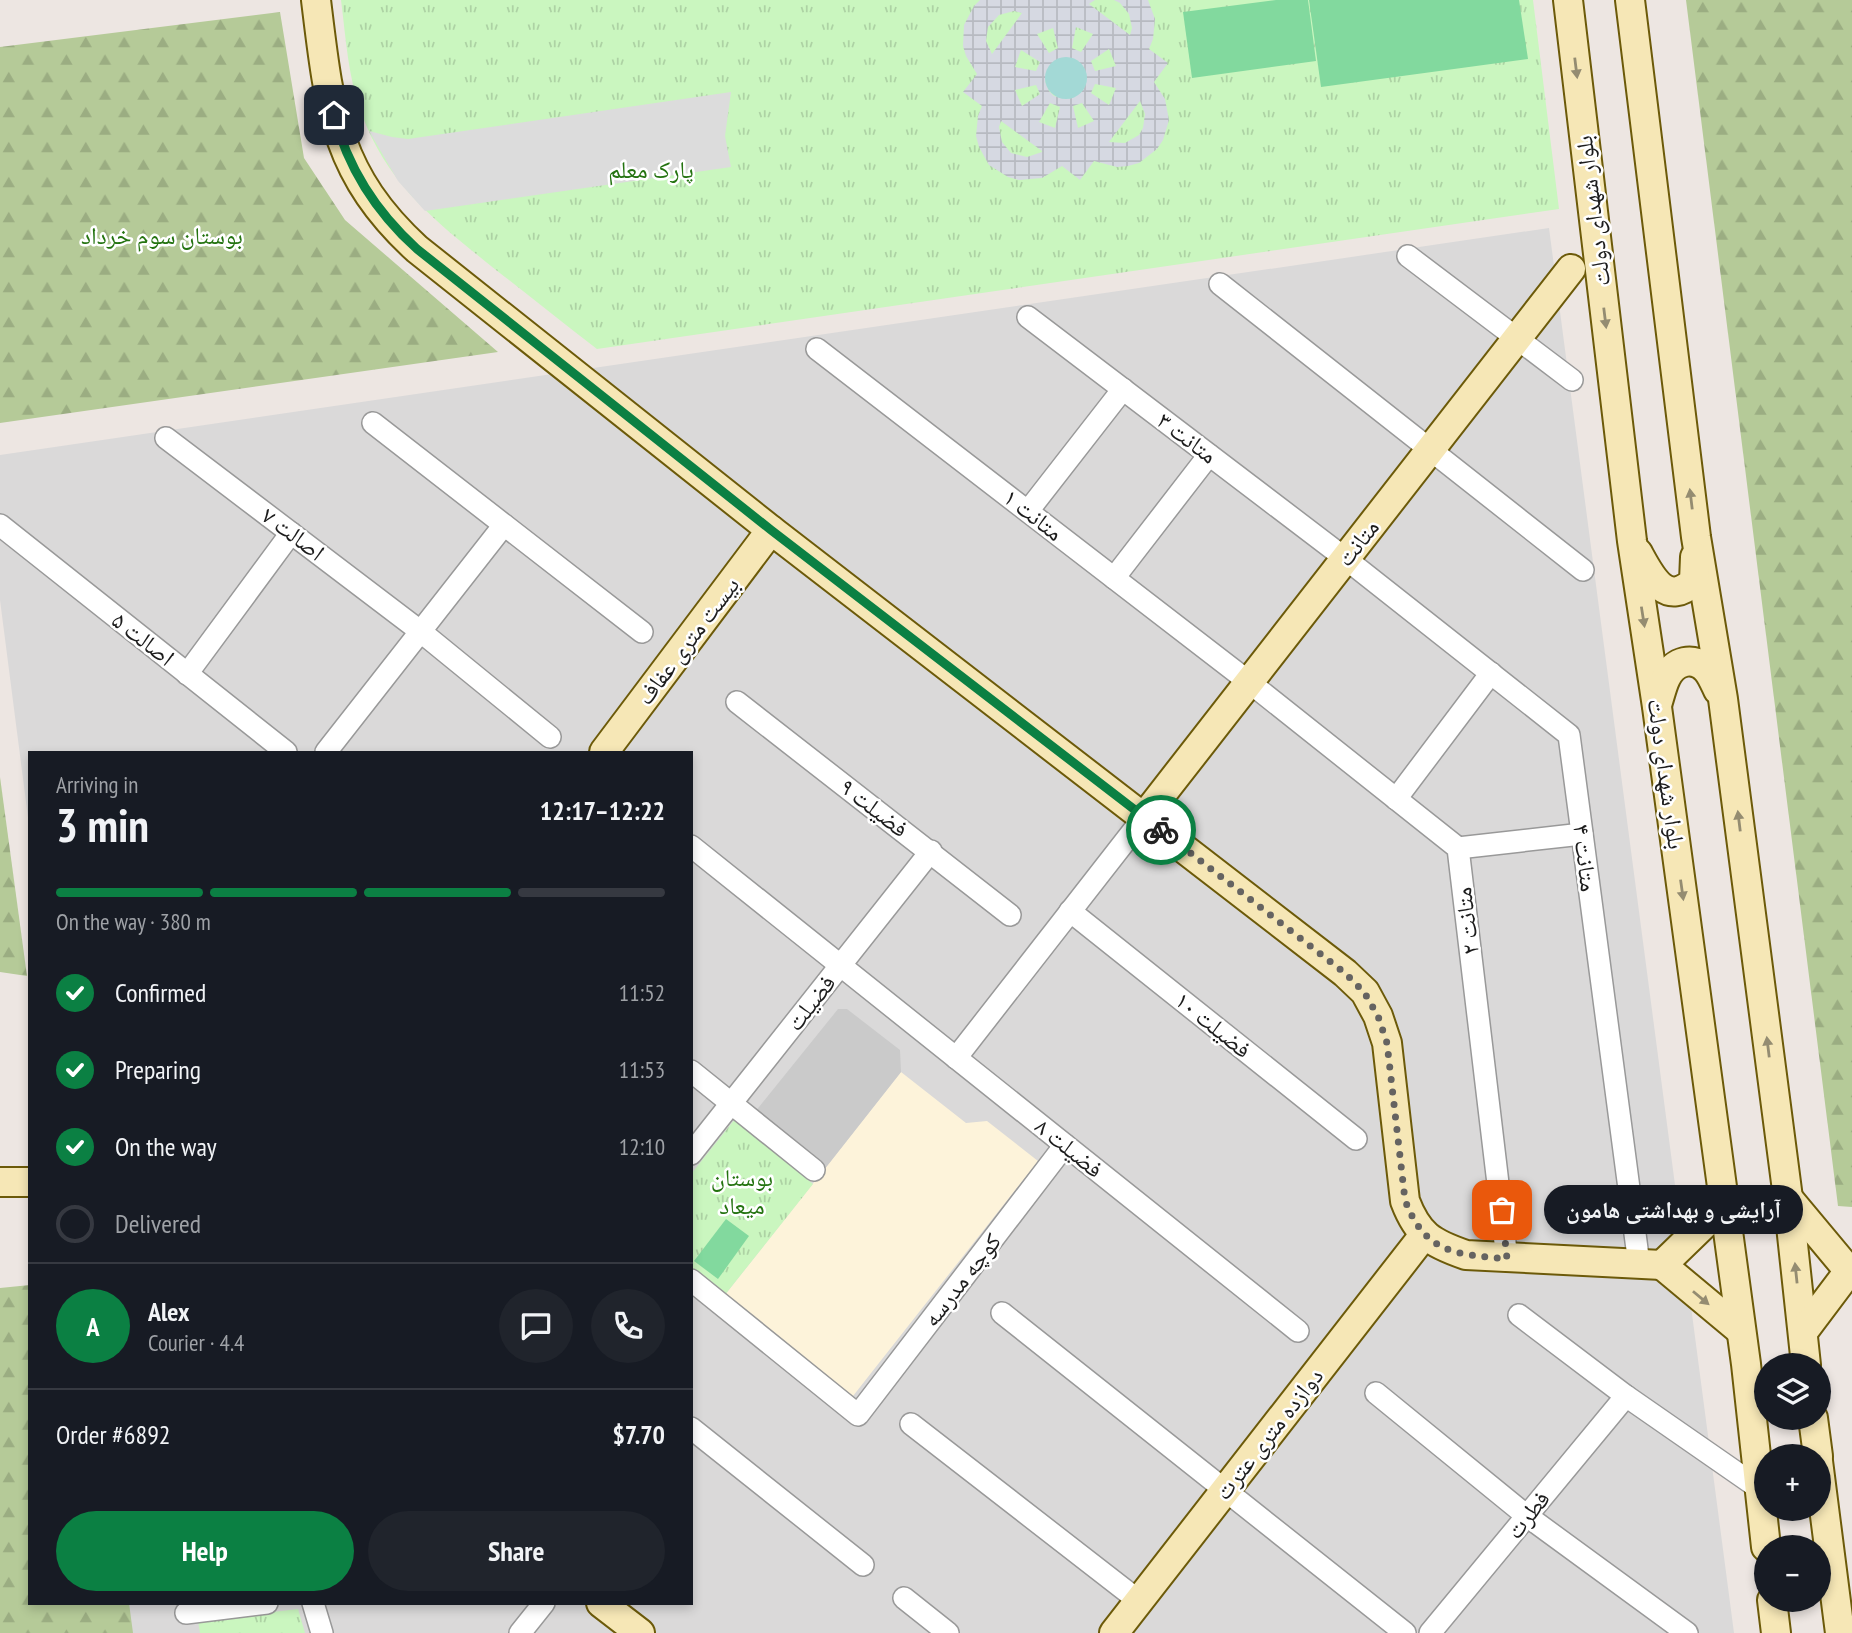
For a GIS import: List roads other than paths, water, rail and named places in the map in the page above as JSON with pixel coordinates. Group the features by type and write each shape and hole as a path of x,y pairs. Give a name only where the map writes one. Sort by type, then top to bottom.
{"street":[{"path":"316,0 330,99 346,155 366,191 394,229 771,530 1345,973 1364,992 1378,1016 1387,1043 1405,1200 1413,1221 1424,1235 1442,1247 1466,1255 1650,1265 1740,1330"},
{"name":"بلوار شهدای دولت","path":"1567,0 1632,541 1657,707 1754,1444"},
{"path":"1630,0 1696,537 1723,699 1788,1198 1805,1353"},
{"path":"1408,256 1572,380"},
{"name":"متانت","path":"1144,817 1571,269"},
{"path":"1220,284 1583,570"},
{"name":"متانت ۳","path":"1028,317 1346,559"},
{"name":"متانت ۱","path":"817,349 1249,682"},
{"path":"1028,511 1123,389"},
{"path":"373,423 642,632"},
{"name":"اصالت ۷","path":"166,438 420,631 550,737"},
{"path":"1114,578 1209,455"},
{"name":"اصالت ۵","path":"0,525 285,751"},
{"path":"327,751 504,525"},
{"name":"بیست متری عفاف","path":"605,751 771,530"},
{"path":"187,674 291,533"},
{"path":"1632,541 1651,577 1663,590 1675,591 1687,588 1694,581 1696,537"},
{"name":"متانت ۴","path":"1346,559 1569,734 1582,834 1650,1265"},
{"path":"1657,707 1674,665 1684,661 1700,664 1708,671 1723,699"},
{"path":"1396,799 1492,674"},
{"path":"1249,682 1458,848 1582,834"},
{"name":"فضیلت ۹","path":"737,702 1010,915"},
{"path":"956,1058 1144,817"},
{"name":"فضیلت ۸","path":"693,848 1298,1331"},
{"name":"متانت ۲","path":"1458,848 1507,1259"},
{"name":"فضیلت","path":"693,1152 931,852"},
{"name":"فضیلت ۱۰","path":"1070,911 1356,1139"},
{"path":"693,1073 814,1170"},
{"name":"کوچه مدرسه","path":"693,1282 858,1415 1065,1145"},
{"path":"0,1182 28,1182"},
{"path":"1788,1198 1851,1271 1802,1332"},
{"path":"1650,1265 1724,1205"},
{"name":"دوازده متری عترت","path":"1114,1633 1424,1235"},
{"path":"1002,1313 1405,1633"},
{"path":"1519,1315 1626,1396 1754,1485"},
{"path":"1376,1393 1527,1516 1687,1633"},
{"name":"فطرت","path":"1430,1633 1626,1396"},
{"path":"911,1424 1139,1601"},
{"path":"693,1429 863,1565"},
{"path":"1826,1521 1840,1633"},
{"path":"904,1598 948,1633"},
{"path":"187,1616 255,1605"},
{"path":"314,1605 322,1633"},
{"path":"520,1633 542,1605"},
{"path":"604,1605 640,1633"},
{"path":"1773,1612 1776,1633"}],"water":[{"path":"1066,57 1081,63 1087,78 1081,93 1066,99 1051,93 1045,78 1051,63"}],"place":[{"name":"آرایشی و بهداشتی هامون","path":"1502,1210"}],"park label":[{"name":"پارک معلم","path":"651,170"},
{"name":"بوستان سوم خرداد","path":"162,236"},
{"name":"بوستان میعاد","path":"742,1192"}]}
